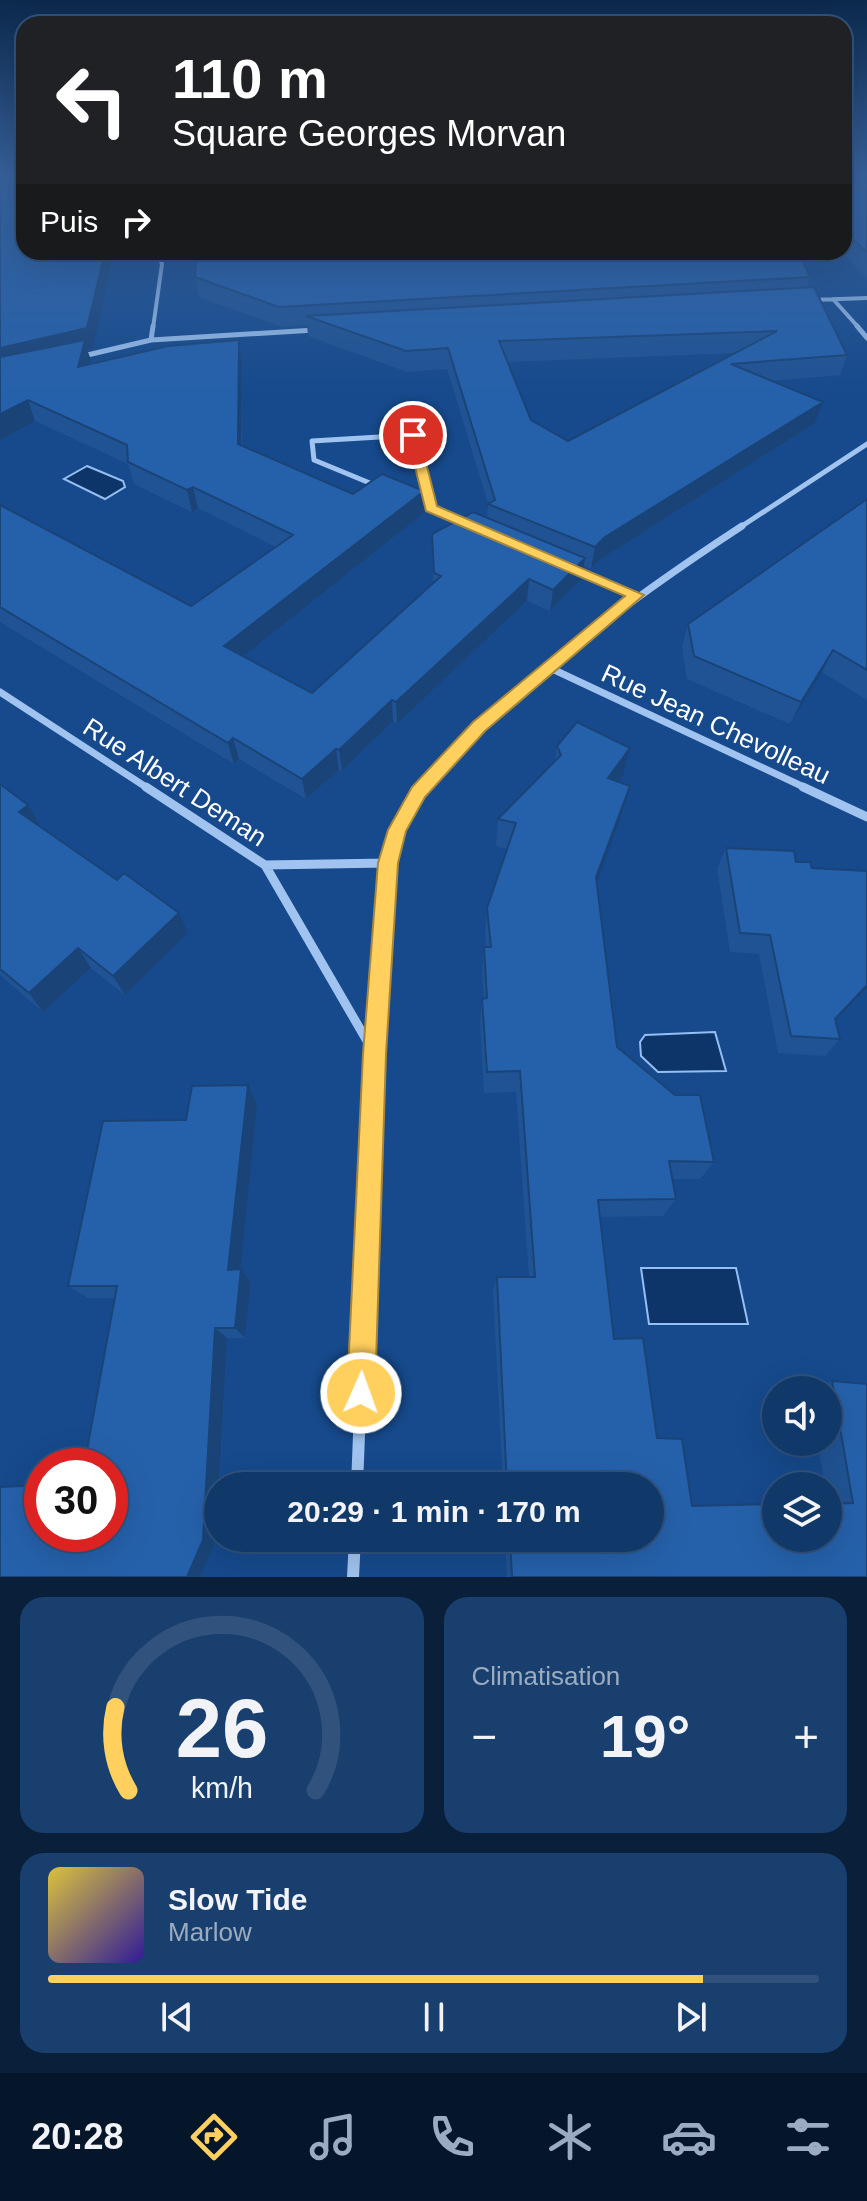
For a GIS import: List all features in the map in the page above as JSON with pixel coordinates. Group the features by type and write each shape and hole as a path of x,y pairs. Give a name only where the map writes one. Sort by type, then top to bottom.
{"street":[{"path":"151,340 160,260"},
{"path":"803,301 867,298"},
{"path":"833,299 867,338"},
{"path":"66,360 151,340 331,329"},
{"path":"387,490 314,460 312,441 413,435 431,509"},
{"path":"358,1472 374,1054 388,863 397,830 419,792 479,726 548,667 636,595 867,444"},
{"path":"402,496 475,527"},
{"path":"563,564 636,595"},
{"name":"Rue Jean Chevolleau","path":"548,667 867,817"},
{"name":"Rue Albert Deman","path":"0,692 265,865 388,863"},
{"path":"265,865 374,1054"},
{"path":"353,1577 354,1552"}],"water":[{"path":"87,466 123,481 125,487 105,499 64,479"},
{"path":"715,1032 726,1071 658,1072 641,1056 640,1042 645,1035"},
{"path":"641,1268 736,1268 748,1324 649,1324"}],"building":[{"path":"0,249 16,249 16,260 103,260 87,328 0,348"},
{"path":"196,260 802,260 810,277 279,307 195,277"},
{"path":"814,287 847,355 731,364 823,402 605,537 595,547 488,504 495,500 448,348 406,351 306,316","holes":["777,331 568,441 531,420 499,341"]},
{"path":"85,340 78,367 168,346 239,340 238,444 353,494 382,474 424,491 224,646 312,693 441,576 434,573 432,534 473,512 585,558 553,590 529,579 396,702 392,700 339,750 336,749 302,779 233,738 228,743 0,607 0,505 191,606 293,535 193,487 187,490 128,462 127,445 28,400 0,414 0,357"},
{"path":"867,499 867,670 833,650 801,702 694,656 688,624"},
{"path":"577,722 630,748 608,778 630,786 596,877 617,1047 675,1095 700,1095 714,1162 669,1161 676,1199 598,1200 614,1339 643,1338 657,1438 682,1439 692,1506 762,1504 762,1552 842,1552 842,1503 853,1503 842,1439 842,1382 867,1384 867,1577 512,1577 511,1552 664,1552 664,1472 506,1472 497,1277 535,1277 520,1071 487,1072 482,999 487,998 484,947 491,947 487,908 516,823 498,819 561,755 557,746"},
{"path":"0,784 28,805 19,812 117,880 124,873 179,913 113,976 78,948 29,993 0,969"},
{"path":"726,848 794,851 796,862 810,862 812,868 867,871 867,985 835,1019 840,1039 791,1036 770,935 740,933"},
{"path":"248,1085 228,1270 241,1269 235,1328 215,1328 207,1472 204,1472 203,1540 187,1577 0,1577 0,1487 24,1486 24,1552 128,1552 128,1448 87,1448 117,1286 68,1286 103,1121 186,1120 192,1086"}],"route":[{"path":"361,1393 374,1054 388,863 397,830 419,792 479,726 636,595 431,509 413,435"}]}
